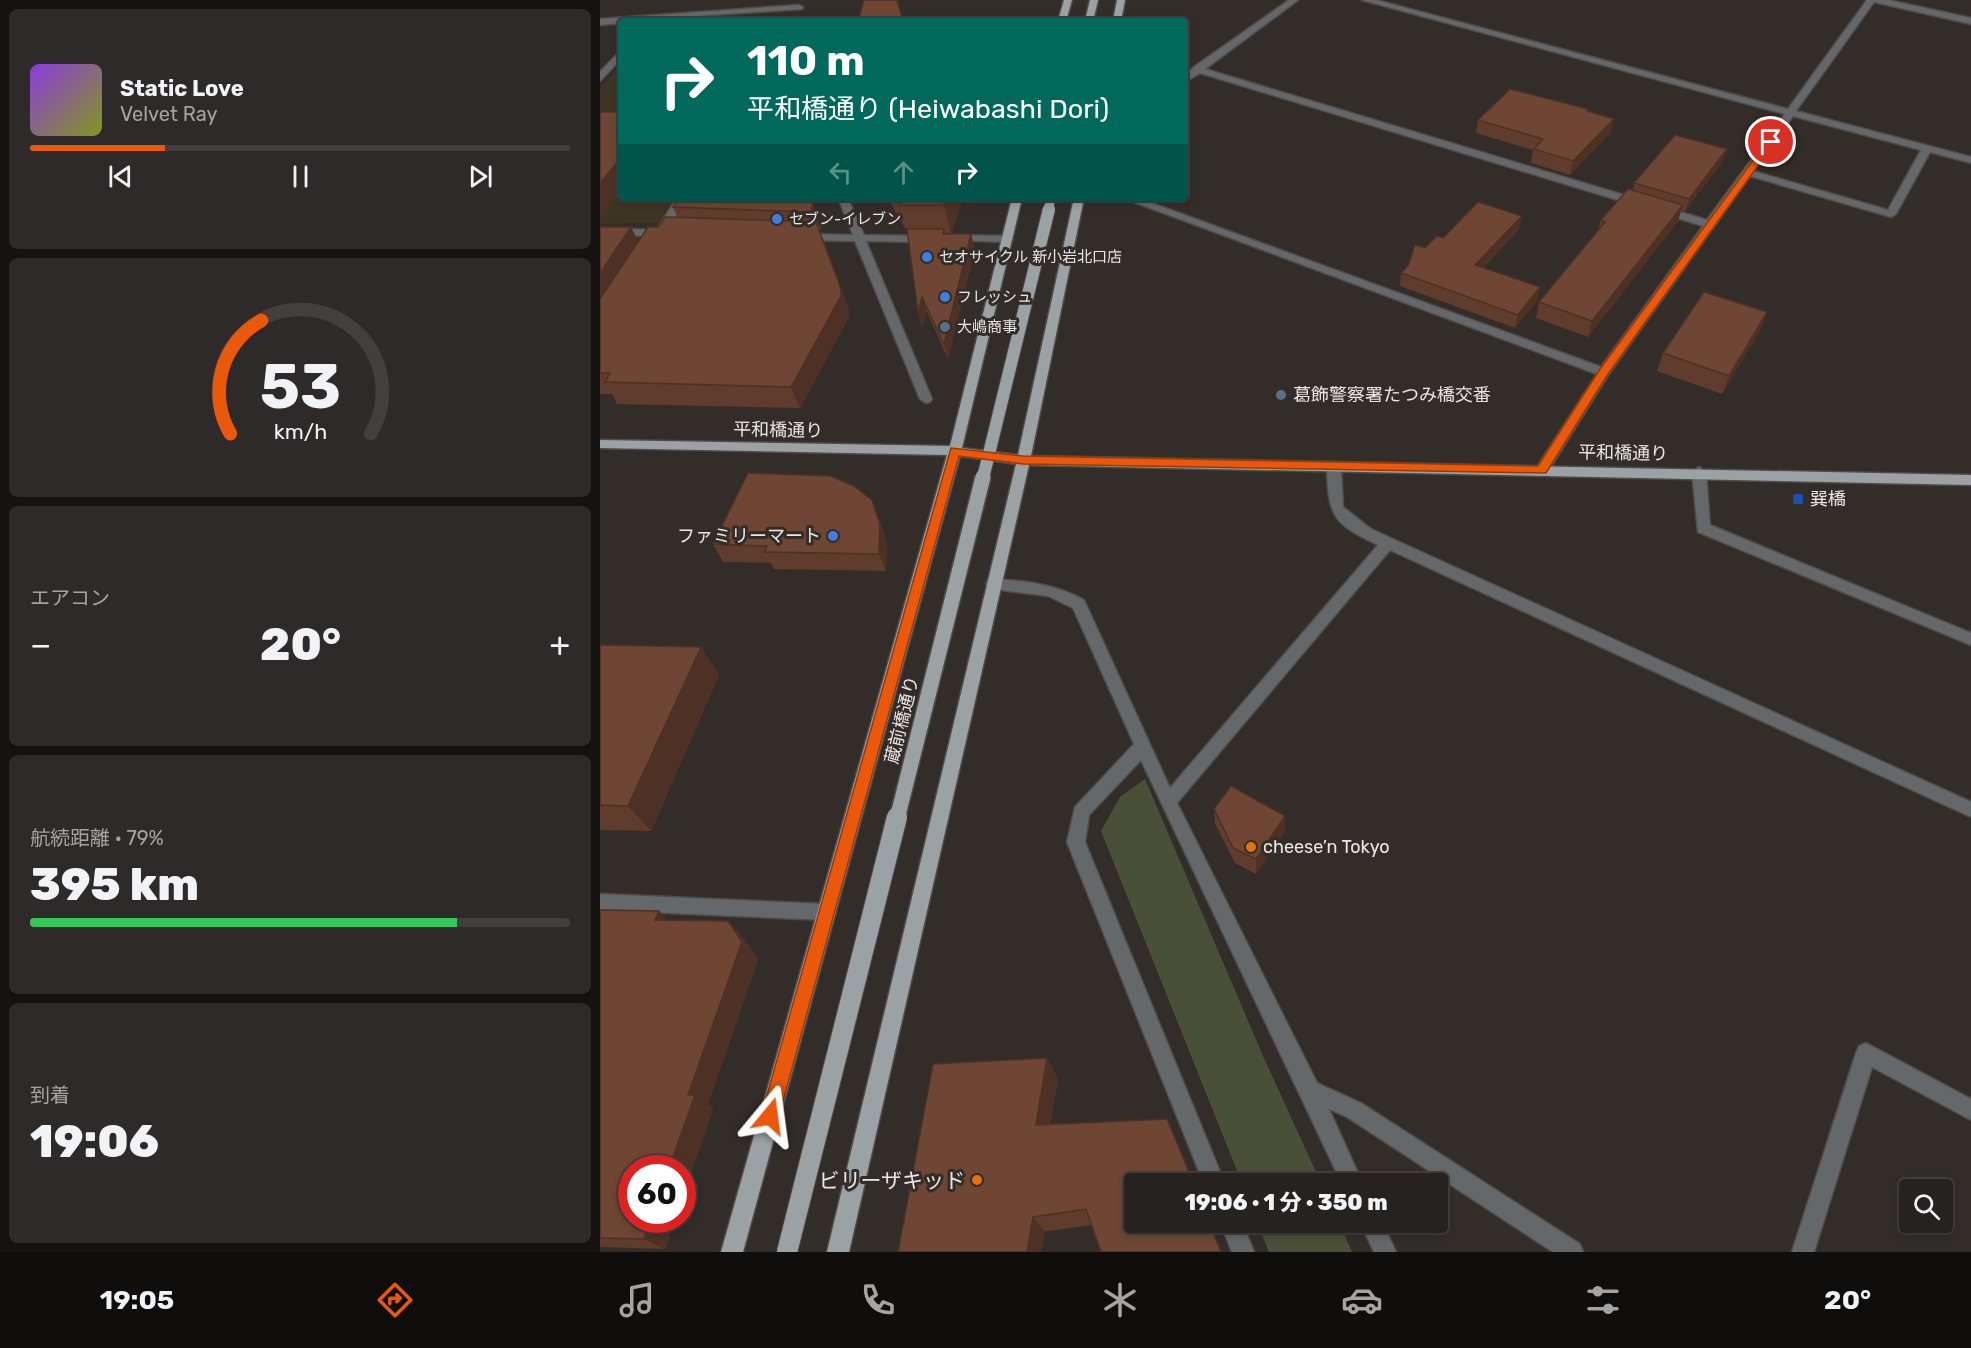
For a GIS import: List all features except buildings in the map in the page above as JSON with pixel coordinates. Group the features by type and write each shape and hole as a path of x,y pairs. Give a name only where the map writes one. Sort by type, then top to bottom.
{"main road":[{"path":"1063,18 1068,0"},
{"path":"1090,18 1094,0"},
{"path":"1118,18 1121,0"},
{"path":"732,1252 955,451 1016,201"},
{"name":"蔵前橋通り","path":"787,1252 1038,259 1050,201"},
{"path":"838,1252 1023,460 1078,201"},
{"name":"平和橋通り","path":"600,444 955,451 1023,460 1699,472 1971,480"}],"street":[{"path":"1188,76 1294,0"},
{"path":"1366,0 1971,160"},
{"path":"1542,470 1604,372 1871,0"},
{"path":"1877,0 1971,21"},
{"path":"667,18 801,3"},
{"path":"792,18 801,3"},
{"path":"600,22 618,21"},
{"path":"600,78 618,57"},
{"path":"1197,69 1711,225"},
{"path":"1749,172 1891,214 1927,148"},
{"path":"600,231 662,236 680,201"},
{"path":"844,201 926,399"},
{"path":"1136,201 1604,372"},
{"path":"789,237 1008,239"},
{"path":"1334,467 1335,508 1341,516 1366,534 1971,810"},
{"path":"1699,472 1703,528 1971,639"},
{"path":"1167,802 1387,544"},
{"path":"993,584 1037,587 1062,594 1079,604 1167,802 1310,1090 1348,1173"},
{"path":"1142,747 1081,812 1076,842 1211,1173"},
{"path":"600,903 827,912"},
{"path":"1803,1252 1866,1053 1971,1110"},
{"path":"1310,1090 1354,1110 1572,1252"},
{"path":"1235,1233 1243,1252"},
{"path":"1376,1233 1385,1252"}],"shaded area":[{"path":"618,67 618,201 694,201 679,222 600,224 600,89"}],"green space":[{"path":"1145,779 1263,1056 1316,1173 1238,1173 1101,831 1120,797"},
{"path":"1261,1233 1343,1233 1352,1252 1269,1252"}],"place":[{"name":"セブン-イレブン","path":"777,219"},
{"name":"セオサイクル 新小岩北口店","path":"927,257"},
{"name":"フレッシュ","path":"945,297"},
{"name":"大嶋商事","path":"945,327"},
{"name":"葛飾警察署たつみ橋交番","path":"1281,395"},
{"name":"巽橋","path":"1798,499"},
{"name":"ファミリーマート","path":"833,536"},
{"name":"cheese’n Tokyo","path":"1251,847"},
{"name":"ビリーザキッド","path":"977,1180"}],"route":[{"path":"770,1116 955,451 1023,460 1542,470 1604,372 1771,142"}]}
